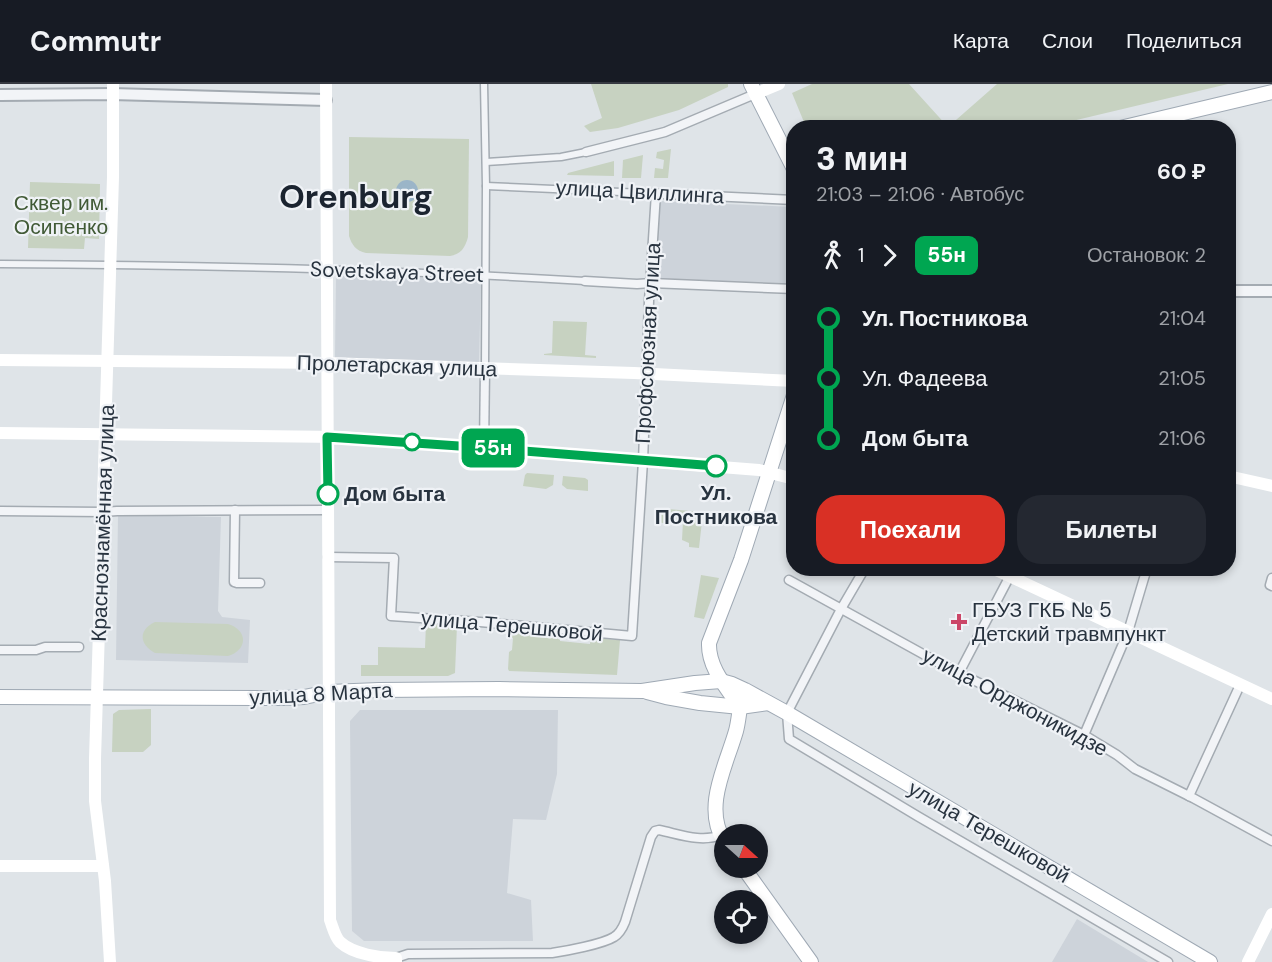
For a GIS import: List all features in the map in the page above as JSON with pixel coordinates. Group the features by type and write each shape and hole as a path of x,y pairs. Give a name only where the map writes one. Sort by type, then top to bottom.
{"main road":[{"path":"326,84 330,920 340,942 363,953 396,960"},
{"path":"778,84 753,89 786,153"},
{"name":"Краснознамённая улица","path":"110,962 103,866 95,801 96,697 114,146 112,89"},
{"path":"1154,120 1272,92"},
{"name":"Пролетарская улица","path":"0,360 327,363 786,381"},
{"path":"740,707 721,681 709,651 709,643 741,560 786,418"},
{"path":"0,433 327,437 768,471 786,476"},
{"path":"1236,478 1272,486"},
{"path":"1018,576 1128,632 1272,699"},
{"name":"улица Терешковой","path":"721,681 746,690 787,713 1210,962"},
{"name":"улица 8 Марта","path":"0,697 284,698 329,692 379,690 642,691 721,681"},
{"path":"718,824 715,804 746,690"},
{"name":"улица 8 Марта","path":"642,691 700,703 740,707"},
{"path":"740,707 768,703"},
{"path":"0,866 103,866"},
{"path":"751,878 811,962"},
{"path":"1248,962 1272,914"}],"street":[{"path":"484,84 486,162 484,448"},
{"path":"0,95 112,89 326,100"},
{"path":"486,162 561,157 665,132 753,89"},
{"name":"улица Цвиллинга","path":"486,186 786,200"},
{"name":"Профсоюзная улица","path":"632,636 656,194"},
{"name":"Sovetskaya Street","path":"0,264 110,264 327,270 786,289"},
{"path":"1236,291 1272,291"},
{"path":"235,510 234,582 237,584 260,583"},
{"path":"0,511 328,510"},
{"name":"улица Терешковой","path":"328,557 393,558 391,616 632,636"},
{"path":"860,576 787,713 789,740 1168,962"},
{"path":"959,674 1010,576"},
{"path":"1084,735 1128,632 1145,576"},
{"name":"улица Орджоникидзе","path":"789,580 959,674 1084,735 1135,769 1272,841"},
{"path":"0,650 79,647"},
{"path":"1189,796 1240,685"},
{"path":"396,960 408,954 552,953 609,939 622,928 651,837 655,831 705,839 714,838"},
{"path":"565,951 566,962"}],"shaded area":[{"path":"659,201 786,207 786,286 655,279"},
{"path":"336,276 481,279 479,364 335,358"},
{"path":"118,515 221,517 218,611 222,617 250,620 248,663 116,660"},
{"path":"360,710 558,710 557,774 546,820 513,819 507,893 531,900 533,941 364,941 352,931 350,721"},
{"path":"1077,919 1148,962 1052,962"}],"green space":[{"path":"591,84 728,84 728,87 679,110 618,128 590,132 584,126 602,118"},
{"path":"812,84 909,84 942,120 803,120 792,93"},
{"path":"997,84 1228,84 1076,120 956,120"},
{"path":"349,137 469,139 468,237 462,250 450,256 366,253 355,247 349,236"},
{"path":"671,149 668,178 654,178 655,168 663,169 664,160 656,158 657,152"},
{"path":"643,155 641,178 622,178 623,160"},
{"path":"614,161 614,176 567,175 568,173"},
{"name":"Сквер им. Осипенко","path":"30,182 100,184 99,239 85,238 84,249 28,248"},
{"path":"553,321 587,322 585,355 596,356 596,358 544,355 552,353"},
{"path":"527,473 554,475 553,485 546,489 523,486"},
{"path":"563,476 585,478 588,480 588,491 567,489 562,485"},
{"path":"656,508 703,512 699,548 689,547 689,543 682,540 683,521 671,520 669,524 657,522"},
{"path":"701,575 719,578 704,619 694,617"},
{"path":"155,622 228,624 235,627 242,635 242,645 235,653 228,656 155,653 143,641 143,633 149,625"},
{"path":"426,624 457,625 455,673 448,676 361,676 361,665 378,665 378,647 425,648"},
{"path":"511,629 560,635 560,641 590,644 591,638 620,640 617,675 509,671 509,652 512,650 513,638 509,636"},
{"path":"151,709 151,745 143,752 112,752 113,714 119,710"}],"water":[{"path":"407,180 415,183 418,191 415,199 407,202 399,199 396,191 399,183"}],"bus line":[{"name":"55н","path":"328,494 327,437 716,466"}],"place":[{"name":"Ул. Постникова","path":"716,466"},
{"name":"Дом быта","path":"328,494"},
{"name":"ГБУЗ ГКБ № 5 Детский травмпункт","path":"959,622"}],"district":[{"name":"Orenburg","path":"356,196"}]}
